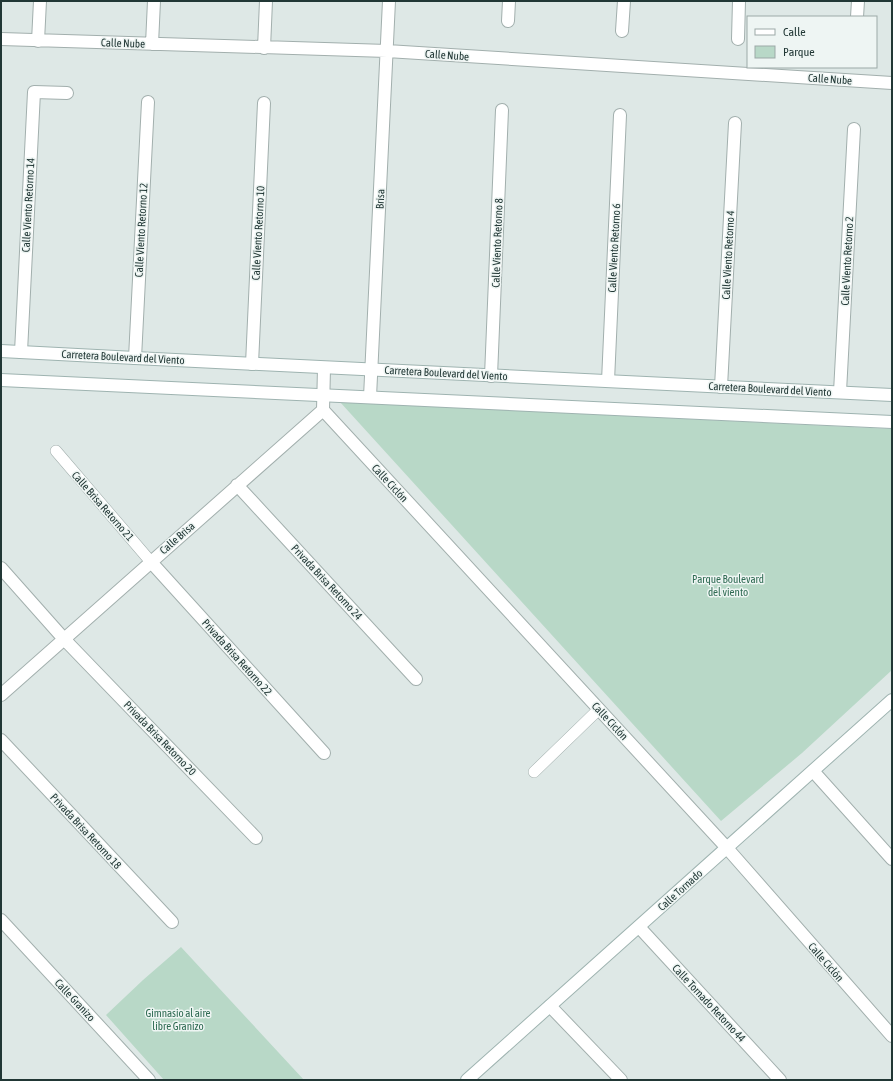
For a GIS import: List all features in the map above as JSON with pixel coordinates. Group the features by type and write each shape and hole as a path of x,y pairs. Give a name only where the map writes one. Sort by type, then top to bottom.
{"street":[{"path":"38,41 40,1"},
{"path":"152,44 154,1"},
{"path":"264,48 266,1"},
{"name":"Brisa","path":"370,397 389,1"},
{"path":"508,21 509,1"},
{"path":"622,31 624,1"},
{"path":"738,39 739,1"},
{"path":"857,16 858,1"},
{"name":"Calle Nube","path":"1,39 386,51 892,83"},
{"name":"Calle Viento Retorno 14","path":"21,352 34,92 67,94"},
{"name":"Calle Viento Retorno 12","path":"135,358 148,102"},
{"name":"Calle Viento Retorno 10","path":"252,364 264,103"},
{"name":"Calle Viento Retorno 8","path":"491,376 502,110"},
{"name":"Calle Viento Retorno 6","path":"608,381 620,115"},
{"name":"Calle Viento Retorno 4","path":"721,386 735,123"},
{"name":"Calle Viento Retorno 2","path":"840,392 854,129"},
{"name":"Carretera Boulevard del Viento","path":"1,351 892,395"},
{"path":"323,410 324,368"},
{"path":"1,380 892,422"},
{"name":"Calle Brisa","path":"1,694 323,410"},
{"name":"Calle Ciclón","path":"323,410 727,848 892,1036"},
{"name":"Privada Brisa Retorno 24","path":"237,486 416,680"},
{"name":"Privada Brisa Retorno 22","path":"151,562 324,753"},
{"name":"Privada Brisa Retorno 20","path":"1,568 64,639 256,838"},
{"name":"Calle Tornado","path":"467,1080 892,700"},
{"name":"Privada Brisa Retorno 18","path":"1,740 172,922"},
{"path":"813,771 892,859"},
{"name":"Calle Granizo","path":"1,920 149,1080"},
{"name":"Calle Tornado Retorno 44","path":"639,927 780,1080"},
{"path":"550,1006 621,1080"}],"lane":[{"name":"Calle Brisa Retorno 21","path":"56,451 151,562"},
{"path":"534,772 599,709"}],"green space":[{"name":"Parque Boulevard del viento","path":"340,402 892,429 892,670 802,753 721,821"},
{"name":"Gimnasio al aire libre Granizo","path":"181,947 304,1080 164,1080 106,1015"}]}
